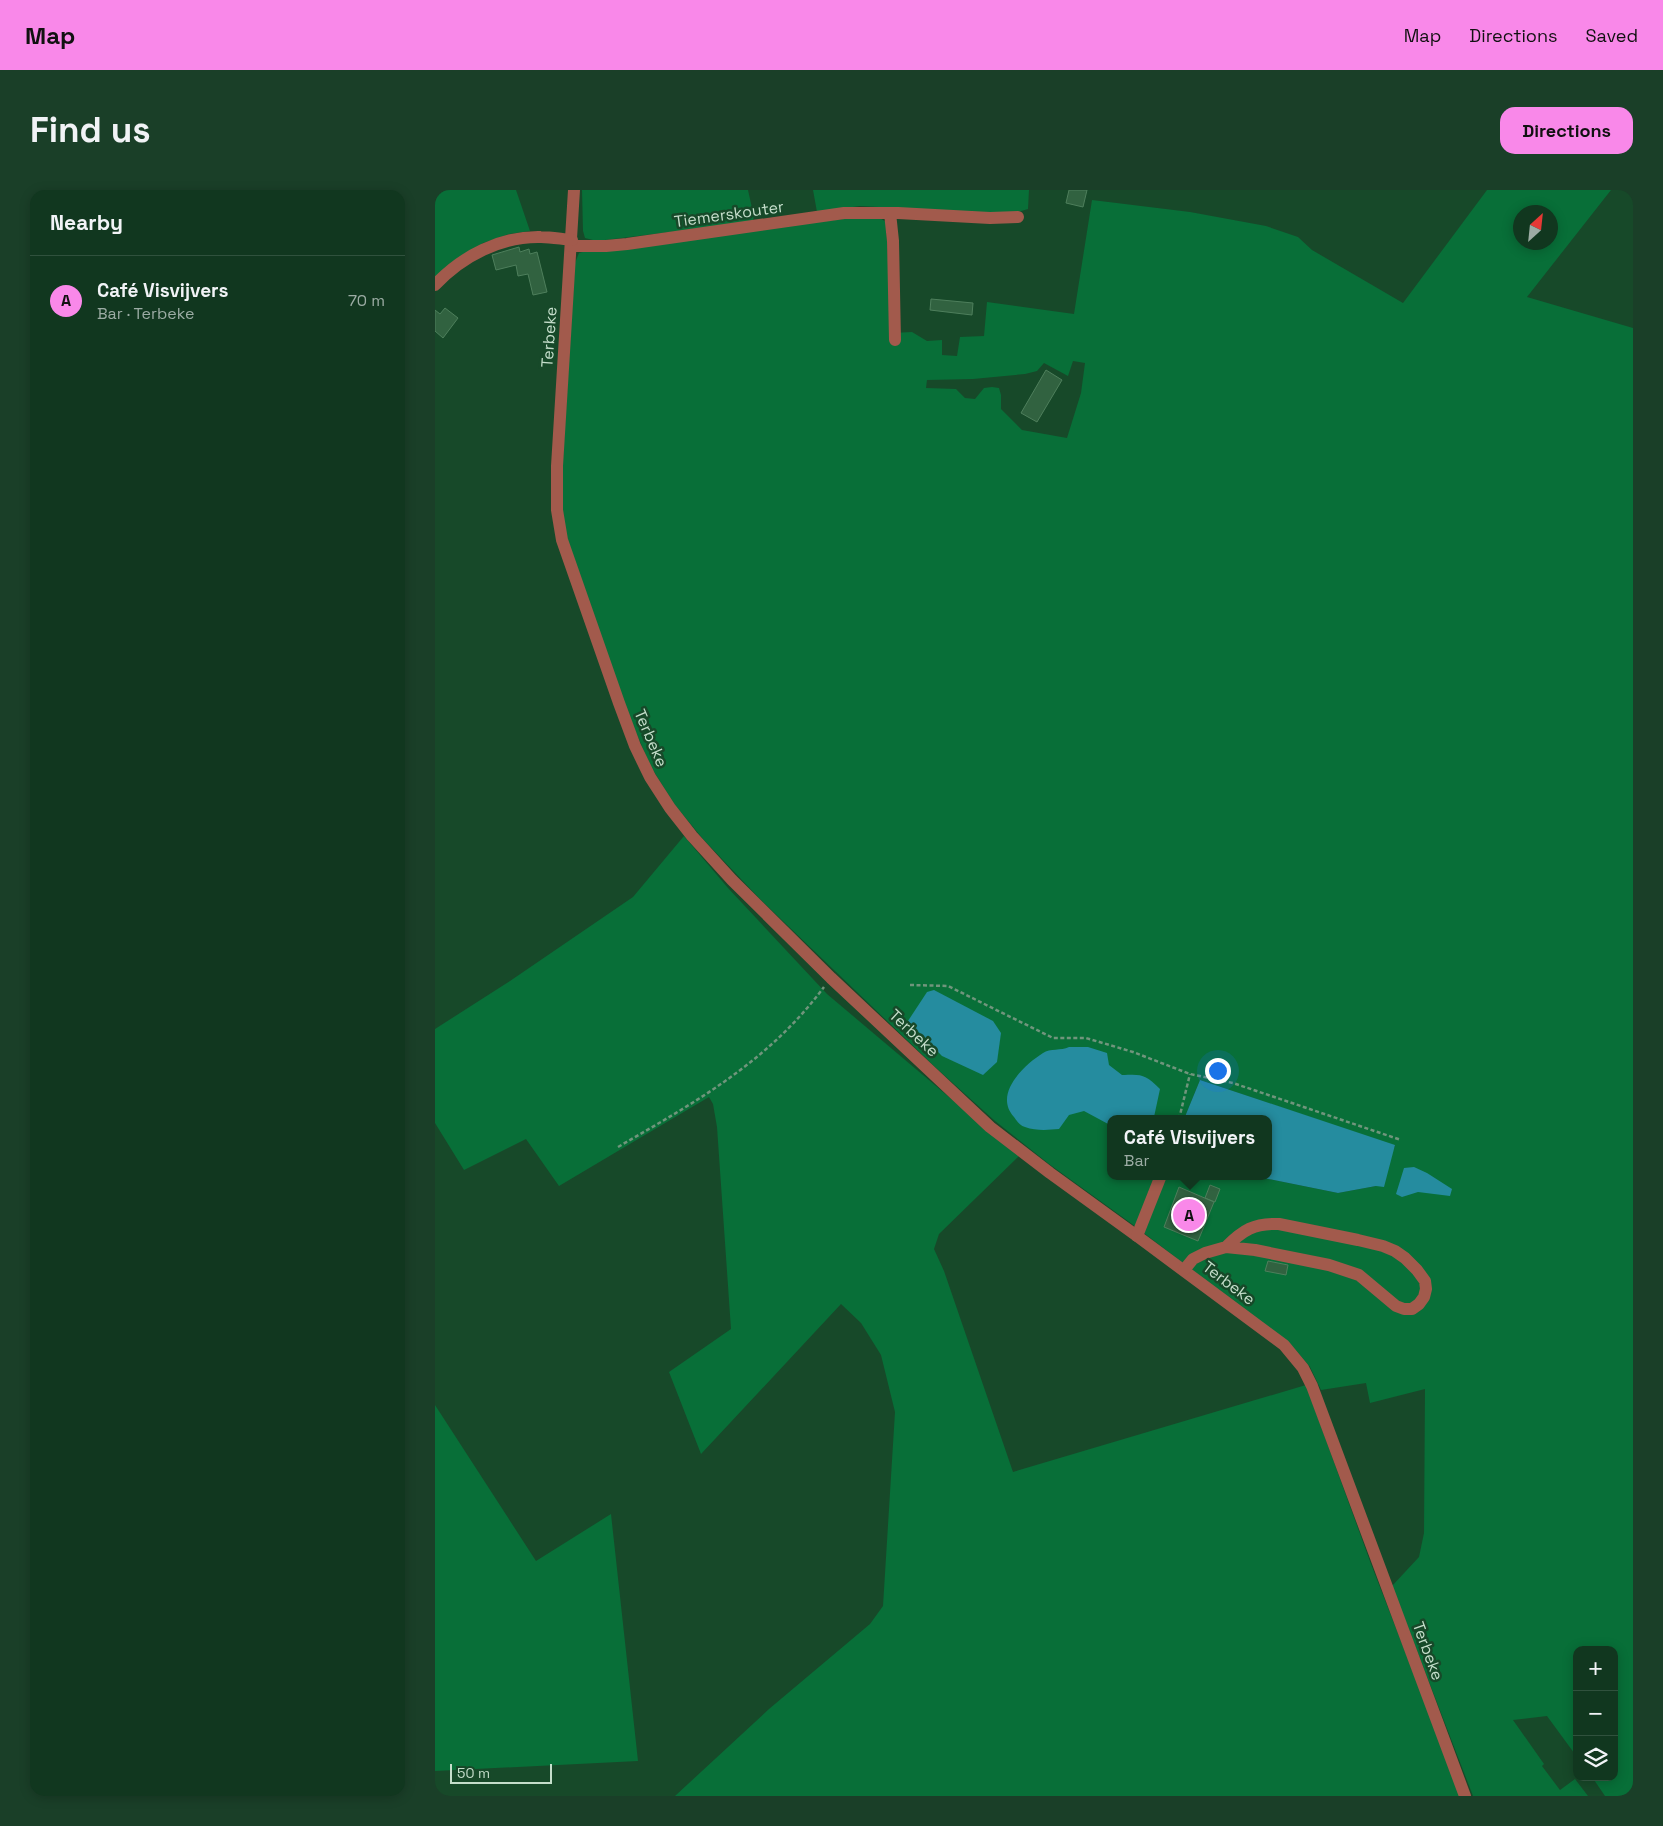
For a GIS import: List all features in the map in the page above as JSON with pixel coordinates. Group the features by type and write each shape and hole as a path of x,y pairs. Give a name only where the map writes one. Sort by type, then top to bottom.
{"street":[{"name":"Terbeke","path":"574,190 557,466 557,510 562,540 577,587 633,739 650,777 659,793 692,836 732,880 831,978 990,1127 1284,1345 1307,1374 1465,1796"},
{"name":"Tiemerskouter","path":"435,285 443,276 466,259 507,240 539,237 571,243 606,246 844,213 890,213 989,218 1018,217"},
{"path":"890,213 893,241 895,340"},
{"path":"1137,1236 1159,1180"},
{"path":"1184,1270 1193,1259 1205,1253 1226,1247 1255,1250 1348,1270 1370,1282 1396,1306 1404,1310 1412,1309 1419,1304 1424,1297 1426,1289 1425,1281 1417,1270 1405,1258 1383,1246 1287,1226 1263,1224 1253,1226 1226,1247"}],"path":[{"path":"618,1147 708,1094 742,1069 786,1032 813,1002 831,978"},
{"path":"910,985 948,986 1053,1038 1086,1038 1133,1052 1190,1074 1233,1083 1401,1140"},
{"path":"1180,1115 1190,1074"}],"green space":[{"path":"435,190 516,190 530,231 509,234 483,243 435,277"},
{"path":"582,190 748,190 754,217 752,222 597,241 585,238 583,231"},
{"path":"813,190 1029,190 1028,209 1011,214 860,206 817,212"},
{"path":"1487,190 1611,190 1527,297 1633,328 1633,1796 1605,1796 1595,1781 1618,1781 1618,1646 1573,1646 1573,1752 1547,1716 1513,1720 1544,1764 1542,1766 1560,1790 1573,1780 1577,1781 1588,1796 1473,1796 1392,1586 1419,1557 1424,1533 1425,1389 1370,1403 1366,1383 1321,1390 1310,1367 1293,1347 1132,1224 1049,1164 995,1121 935,1067 759,898 703,839 675,805 651,767 628,714 564,525 561,489 575,263 579,253 867,216 880,218 886,222 892,333 912,332 927,341 942,340 942,355 957,356 960,337 984,336 987,302 1074,314 1092,200 1190,212 1266,226 1298,237 1312,250 1403,303","holes":["1073,361 1085,363 1081,393 1067,438 1022,430 1001,409 999,388 984,388 975,399 965,398 956,389 926,388 927,380 973,379 1025,374 1037,371 1044,363 1068,376"]},
{"path":"684,836 728,888 827,994 1019,1156 939,1234 934,1249 944,1271 1013,1472 1306,1385 1371,1564 1460,1796 675,1796 769,1709 870,1624 883,1606 895,1412 881,1355 861,1323 841,1304 701,1454 669,1372 731,1329 717,1127 713,1104 709,1097 559,1186 526,1139 464,1170 435,1123 435,1029 510,981 633,897"},
{"path":"435,1405 536,1561 611,1514 638,1761 435,1771"}],"water":[{"path":"934,990 993,1021 1001,1033 997,1062 983,1075 942,1056 908,1021 927,992"},
{"path":"1069,1047 1088,1047 1107,1053 1109,1065 1122,1075 1139,1075 1151,1080 1160,1089 1154,1115 1107,1115 1107,1123 1084,1111 1069,1115 1059,1129 1038,1130 1020,1124 1008,1108 1007,1099 1013,1081 1035,1058 1049,1051"},
{"path":"1200,1080 1395,1145 1384,1187 1376,1186 1338,1193 1272,1180 1272,1115 1186,1115"},
{"path":"1414,1167 1452,1189 1450,1196 1418,1192 1402,1197 1396,1194 1404,1168"}],"building":[{"path":"1069,190 1087,190 1083,207 1066,203"},
{"path":"519,247 520,252 529,249 530,254 537,252 547,292 533,295 528,274 518,276 516,265 496,270 492,255"},
{"path":"931,299 973,303 972,315 930,310"},
{"path":"445,308 458,318 443,338 435,331 435,310 440,314"},
{"path":"1046,370 1062,380 1037,422 1021,413"},
{"path":"1210,1185 1220,1189 1215,1202 1205,1198"},
{"path":"1179,1187 1214,1202 1198,1241 1164,1227"},
{"path":"1268,1261 1288,1265 1286,1275 1265,1271"}],"place":[{"name":"Café Visvijvers","path":"1189,1215"}]}
